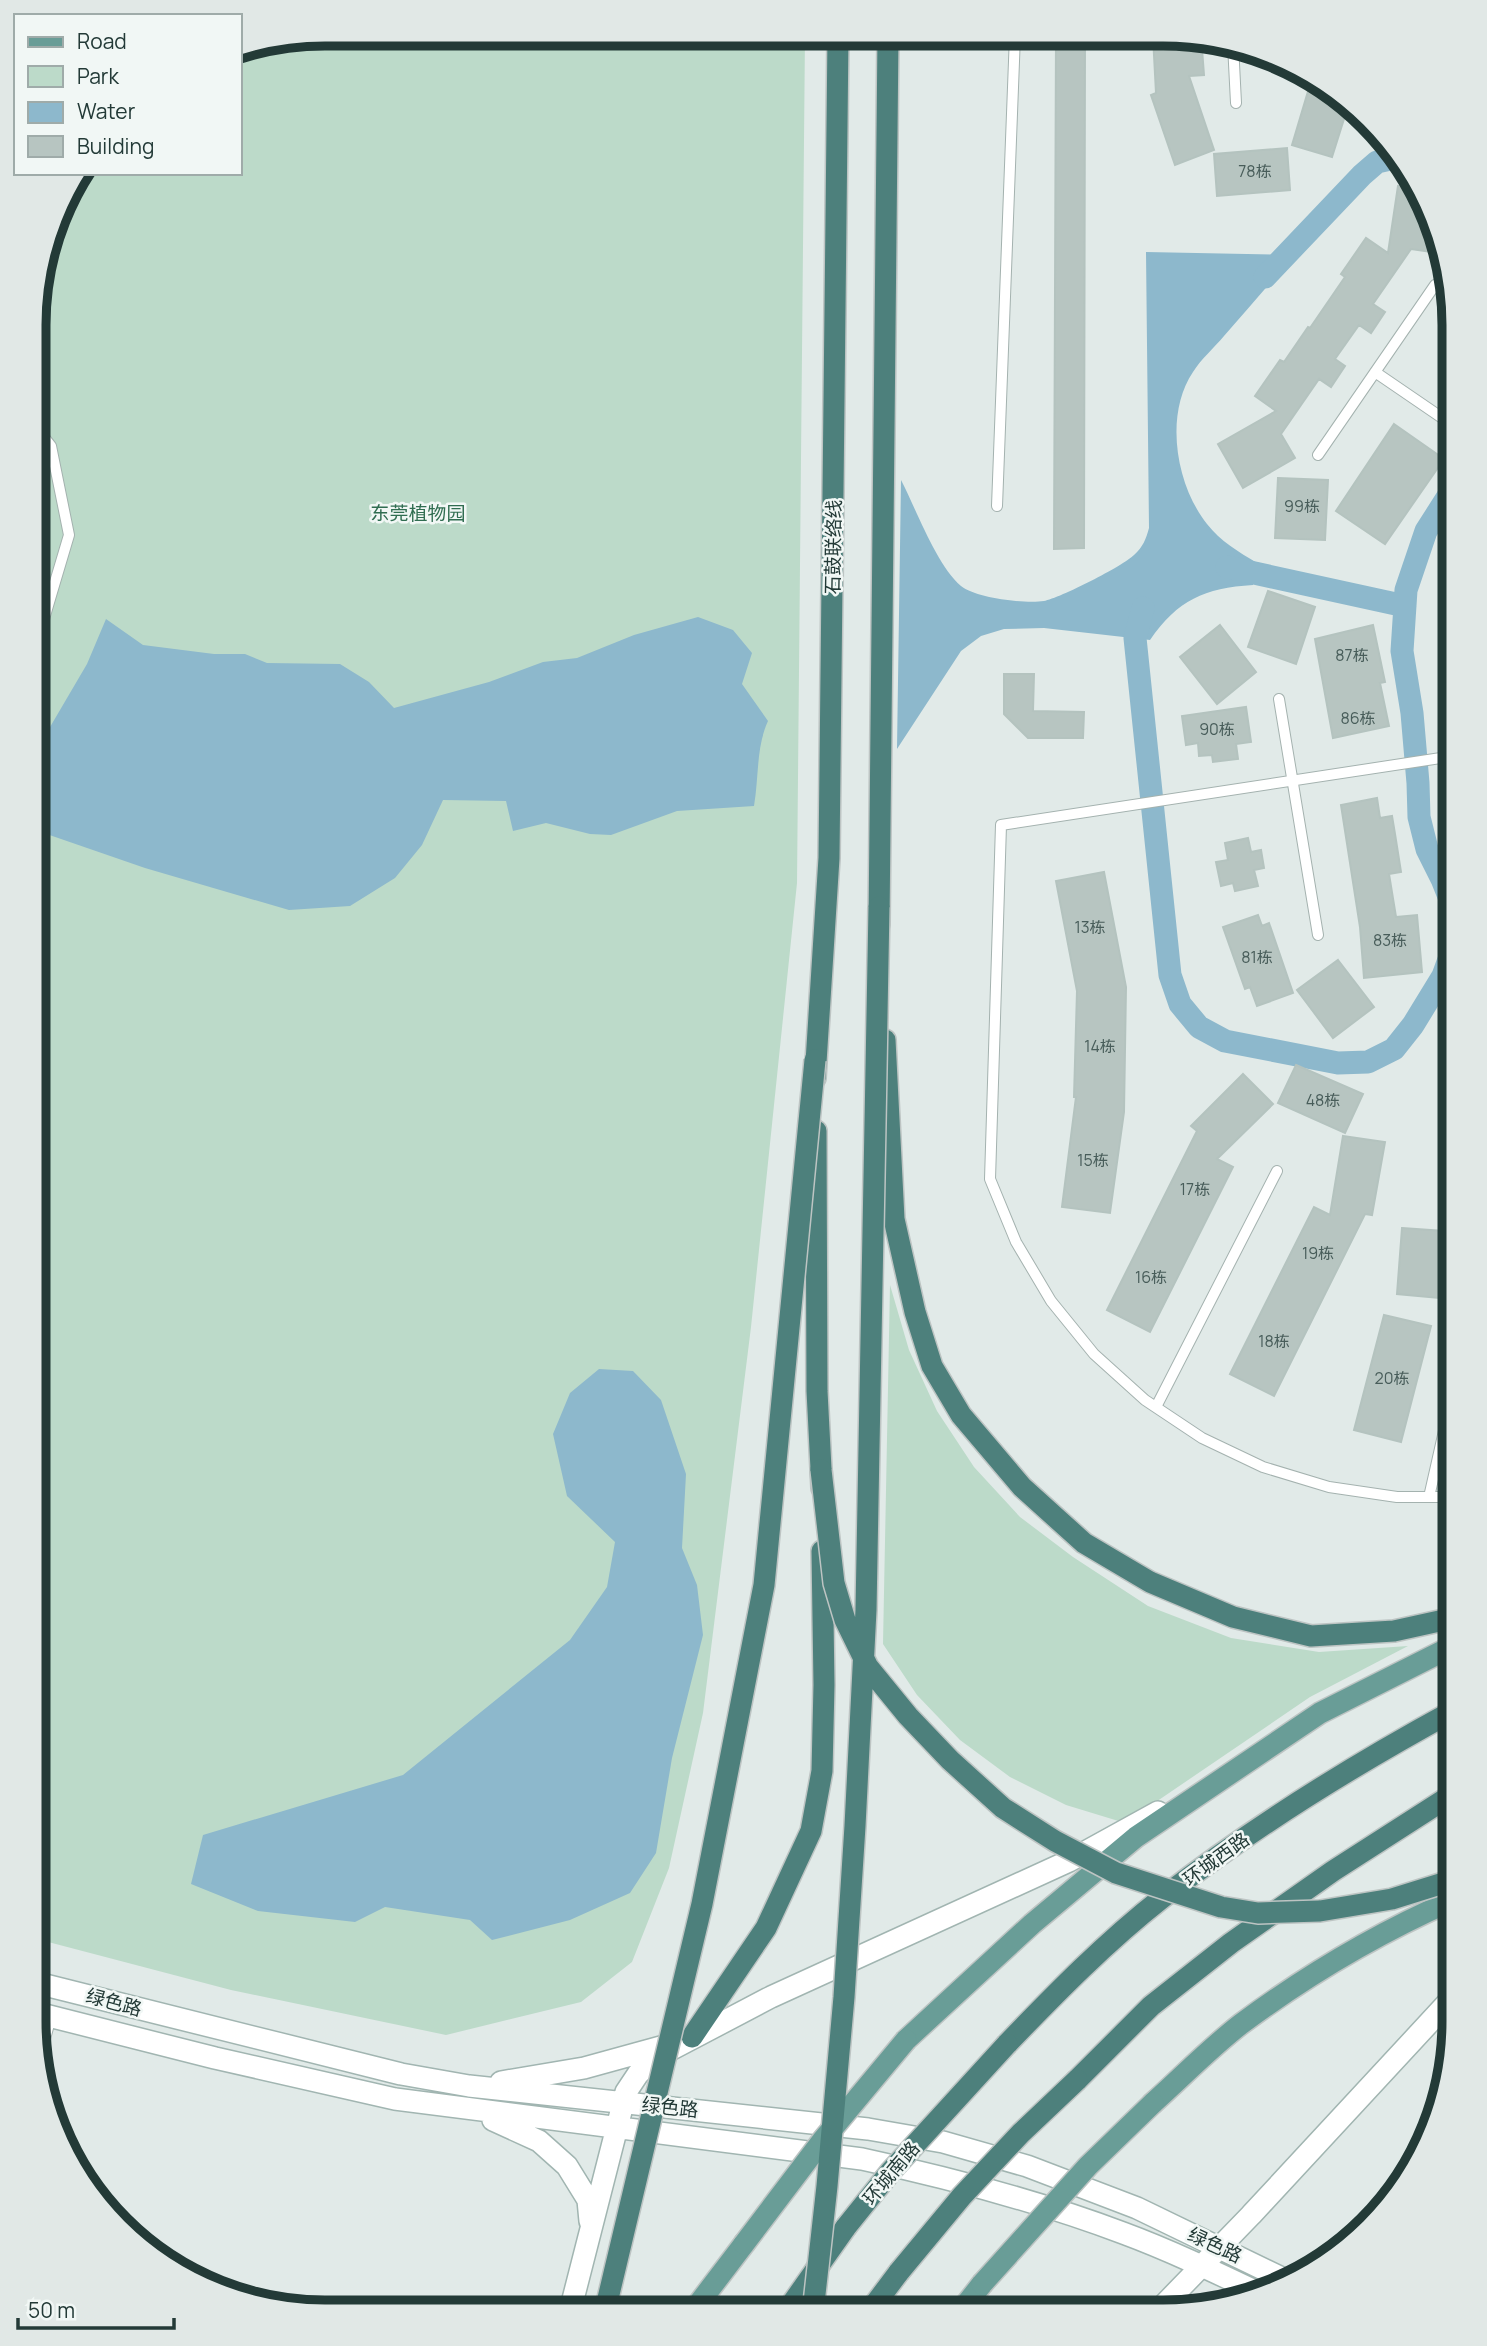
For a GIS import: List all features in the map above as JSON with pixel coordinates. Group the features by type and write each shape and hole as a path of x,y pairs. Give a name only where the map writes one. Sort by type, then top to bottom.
{"highway":[{"name":"石鼓联络线","path":"815,1059 829,858 838,46"},
{"path":"814,2300 844,1997 864,1637 878,906 888,46"},
{"path":"878,906 894,1219 915,1312 932,1366 961,1415 1022,1487 1084,1543 1150,1582 1233,1617 1311,1636 1394,1631 1442,1620"},
{"path":"692,2037 766,1928 811,1831 822,1771 824,1685 821,1469 817,1391 815,1059"},
{"path":"608,2300 702,1905 764,1585 815,1059"},
{"path":"821,1469 834,1583 845,1620 868,1667 908,1716 950,1760 1003,1808 1055,1841 1116,1873 1221,1907 1258,1913 1320,1911 1392,1899 1442,1883"},
{"name":"环城西路","path":"1007,2044 1080,1969 1160,1899 1246,1836 1442,1717"},
{"path":"878,2300 962,2196 1021,2133 1151,2006 1231,1943 1333,1871 1442,1801"},
{"name":"环城南路","path":"794,2300 846,2227 891,2171 1007,2044"}],"main road":[{"path":"701,2300 822,2141 906,2040 978,1972 1083,1880 1136,1838 1320,1713 1442,1652"},
{"path":"573,2300 626,2092 638,2074 653,2059 771,1997 1069,1861 1222,1778"},
{"path":"969,2300 1088,2166 1240,2025 1327,1965 1397,1925 1442,1905"},
{"name":"绿色路","path":"46,1985 345,2062 469,2086 868,2129 943,2142 1040,2171 1137,2208 1278,2275"},
{"path":"1169,2300 1442,2009"},
{"name":"绿色路","path":"46,2015 358,2091 465,2109 862,2159 931,2174 1123,2233 1247,2288"},
{"path":"469,2086 584,2068 638,2055 692,2037"},
{"path":"465,2109 539,2141 567,2166 588,2200 591,2229"}],"lane":[{"path":"997,506 1015,46"},
{"path":"1234,55 1236,103"},
{"path":"1318,456 1435,285"},
{"path":"1375,372 1442,418"},
{"path":"46,440 51,446 69,535 46,612"},
{"path":"1279,699 1318,935"},
{"path":"1442,758 1001,825 990,1179 1016,1242 1051,1301 1094,1354 1156,1407 1202,1438 1264,1467 1329,1487 1396,1497 1442,1497"},
{"path":"1156,1407 1277,1171"},
{"path":"1429,1497 1442,1440"}],"green space":[{"name":"东莞植物园","path":"306,46 805,46 797,883 751,1327 703,1713 669,1868 632,1962 581,2002 446,2035 231,1990 46,1941 46,306 60,235 74,201 90,175 242,175 242,58 252,55"},
{"path":"890,1285 909,1350 937,1411 974,1467 1020,1517 1073,1557 1148,1606 1231,1638 1319,1652 1408,1646 1310,1697 1125,1823 1066,1805 1010,1777 960,1740 917,1695 883,1644"}],"water":[{"path":"1146,252 1294,255 1196,367 1184,389 1179,408 1177,450 1188,490 1196,508 1212,530 1230,546 1257,563 1253,585 1220,589 1194,599 1171,615 1150,640 1044,628 1004,629 981,636 961,651 897,749 901,480 935,551 952,577 968,590 989,597 1025,602 1052,599 1118,566 1134,555 1144,543 1149,528"},
{"path":"698,617 733,630 752,653 742,684 768,721 760,752 754,806 677,811 611,835 590,834 546,823 513,831 506,801 443,800 422,845 395,878 350,906 289,910 145,868 46,834 46,734 87,664 106,619 143,645 214,654 245,654 267,663 340,664 369,682 394,708 489,682 543,662 577,658 634,635"},
{"path":"599,1369 633,1371 661,1400 686,1474 682,1548 697,1585 703,1635 672,1758 656,1853 630,1893 570,1920 492,1940 470,1920 385,1907 355,1922 258,1911 191,1884 203,1835 403,1775 570,1640 607,1587 615,1542 567,1496 553,1434 570,1393"}],"building":[{"path":"1056,46 1085,46 1084,548 1054,549"},
{"path":"1154,46 1202,48 1204,75 1189,76 1214,150 1175,165 1151,95 1156,93"},
{"path":"1309,88 1345,114 1332,157 1292,145"},
{"path":"1287,148 1290,190 1217,196 1214,154"},
{"path":"1398,186 1405,187 1432,252 1411,249 1373,304 1385,312 1371,333 1359,325 1335,359 1345,366 1331,387 1319,379 1281,434 1295,458 1243,488 1218,444 1276,411 1255,396 1280,360 1284,362 1308,327 1310,328 1345,277 1341,274 1366,238 1388,253"},
{"path":"1394,424 1442,458 1442,462 1385,544 1336,511"},
{"path":"1278,478 1328,480 1325,540 1275,538"},
{"path":"1268,591 1315,607 1296,664 1248,647"},
{"path":"1220,625 1256,672 1217,704 1180,657"},
{"path":"1373,625 1385,682 1380,683 1389,726 1333,738 1315,639"},
{"path":"1004,674 1034,674 1033,711 1084,712 1083,738 1028,738 1004,714"},
{"path":"1246,707 1251,742 1236,744 1238,759 1213,762 1212,755 1199,756 1198,743 1186,745 1182,716"},
{"path":"1377,798 1380,818 1392,816 1395,834 1401,872 1389,874 1396,917 1417,915 1422,972 1364,978 1360,927 1341,805"},
{"path":"1248,838 1251,852 1261,850 1264,868 1254,870 1258,886 1235,891 1233,883 1221,886 1216,862 1228,860 1225,843"},
{"path":"1104,872 1126,987 1124,1112 1110,1213 1062,1207 1076,1097 1077,991 1056,881"},
{"path":"1258,915 1262,926 1269,923 1293,993 1257,1006 1250,987 1245,989 1223,927"},
{"path":"1338,960 1374,1007 1333,1038 1297,990"},
{"path":"1296,1065 1363,1094 1345,1133 1278,1103"},
{"path":"1243,1074 1273,1104 1217,1159 1233,1167 1150,1332 1107,1310 1197,1131 1191,1126"},
{"path":"1343,1136 1385,1142 1372,1215 1365,1214 1274,1396 1230,1374 1314,1207 1330,1215"},
{"path":"1402,1228 1442,1231 1439,1298 1397,1294"},
{"path":"1384,1315 1431,1326 1401,1442 1354,1430"}],"waterway":[{"path":"1265,277 1362,175 1377,162 1387,160"},
{"path":"1442,506 1426,531 1406,590 1402,651 1412,713 1419,817 1427,849 1442,879"},
{"path":"1227,567 1405,606"},
{"path":"1143,608 1135,638 1170,975 1180,1004 1199,1027 1225,1041 1338,1063 1368,1062 1394,1049 1413,1025 1442,978"}]}
